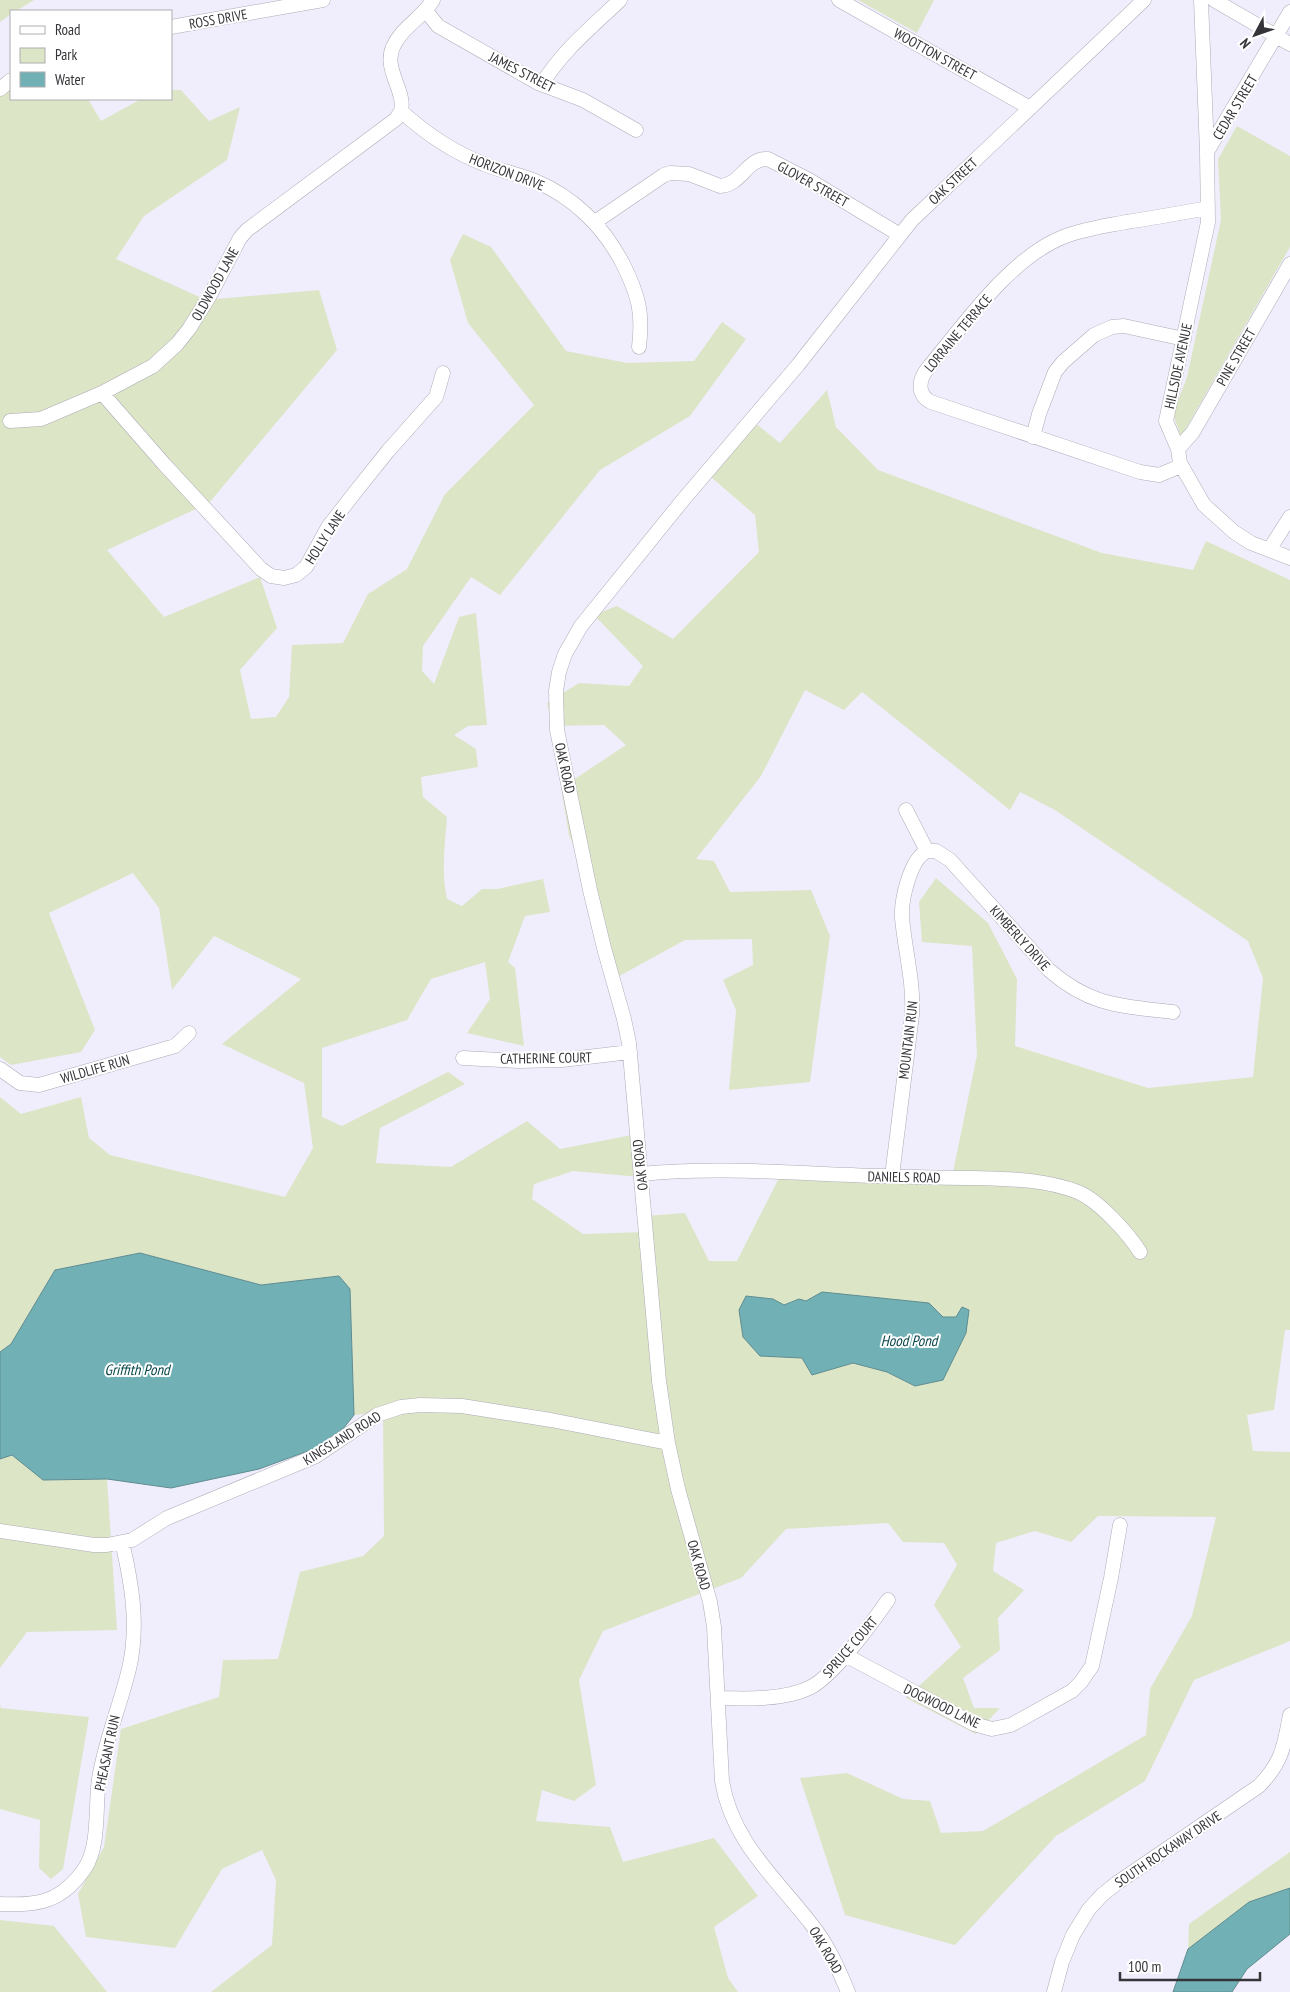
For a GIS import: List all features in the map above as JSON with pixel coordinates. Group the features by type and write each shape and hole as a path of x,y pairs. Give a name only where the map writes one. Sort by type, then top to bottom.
{"street":[{"name":"ROSS DRIVE","path":"172,27 323,0"},
{"path":"542,84 566,51 620,0"},
{"name":"WOOTTON STREET","path":"839,0 1030,108"},
{"name":"OAK STREET","path":"784,381 912,220 1144,0"},
{"path":"1201,0 1207,152"},
{"path":"1214,0 1290,44"},
{"path":"401,111 400,98 391,65 391,53 393,46 407,28 429,6"},
{"name":"JAMES STREET","path":"429,6 438,26 542,84 583,100 636,130"},
{"name":"CEDAR STREET","path":"1208,208 1207,152 1290,12"},
{"path":"0,89 10,81"},
{"name":"HORIZON DRIVE","path":"401,111 426,132 456,152 506,172 535,181 568,199 595,222 619,256 637,297 642,322 639,347"},
{"name":"OLDWOOD LANE","path":"10,421 41,419 102,393 153,366 177,344 209,296 240,238 247,230 396,119 401,111"},
{"name":"GLOVER STREET","path":"595,222 664,175 683,173 726,186 737,180 750,165 762,159 768,160 809,180 900,235"},
{"name":"HILLSIDE AVENUE","path":"1208,208 1208,222 1166,421 1178,449 1181,466 1196,494 1212,514 1234,532 1251,542 1290,558"},
{"name":"LORRAINE TERRACE","path":"1181,466 1165,473 1152,475 931,402 922,394 920,388 922,375 996,288 1029,257 1045,246 1062,237 1088,229 1208,208"},
{"name":"PINE STREET","path":"1178,449 1193,432 1290,264"},
{"path":"1033,437 1039,414 1055,372 1063,362 1094,335 1112,327 1124,326 1184,339"},
{"name":"HOLLY LANE","path":"102,393 164,464 261,569 271,576 284,578 296,574 310,562 328,527 356,490 436,398 443,373"},
{"name":"OAK ROAD","path":"784,381 581,626 565,654 559,672 555,711 557,730 590,890 624,1019 630,1052 659,1381 668,1443 678,1489 710,1602 717,1653 722,1781 732,1818 755,1856 824,1942 848,1992"},
{"path":"1269,550 1290,517"},
{"path":"906,810 927,851"},
{"name":"KIMBERLY DRIVE","path":"927,851 936,852 950,860 1049,970 1063,983 1091,998 1103,1002 1173,1012"},
{"name":"MOUNTAIN RUN","path":"892,1176 913,1001 902,918 903,905 906,886 913,868 927,851"},
{"name":"WILDLIFE RUN","path":"0,1069 20,1083 39,1084 175,1046 189,1033"},
{"name":"CATHERINE COURT","path":"463,1058 519,1061 562,1060 630,1052"},
{"name":"DANIELS ROAD","path":"641,1174 666,1171 796,1172 1027,1180 1077,1192 1090,1200 1117,1223 1140,1252"},
{"name":"KINGSLAND ROAD","path":"0,1531 107,1545 132,1540 150,1527 176,1514 308,1461 377,1415 401,1407 420,1405 470,1407 551,1420 668,1443"},
{"name":"DOGWOOD LANE","path":"844,1655 968,1722 992,1729 1011,1725 1072,1691 1082,1682 1089,1671 1111,1578 1120,1525"},
{"name":"PHEASANT RUN","path":"0,1904 20,1905 39,1903 51,1899 62,1893 76,1879 90,1858 94,1846 100,1776 134,1639 134,1602 122,1542"},
{"name":"SPRUCE COURT","path":"719,1698 759,1698 803,1690 820,1681 844,1655 888,1600"},
{"name":"SOUTH ROCKAWAY DRIVE","path":"1054,1992 1062,1962 1073,1935 1089,1909 1117,1883 1259,1786 1275,1767 1281,1756 1290,1715"}],"green space":[{"path":"0,0 34,0 18,10 10,10 10,15 0,22"},
{"path":"858,0 934,0 917,33"},
{"path":"10,82 10,100 89,100 101,121 139,100 172,100 172,90 181,90 209,121 240,107 227,160 144,216 116,259 206,300 319,290 337,350 209,503 107,550 164,617 260,577 277,628 240,670 251,719 276,717 289,697 292,645 343,643 368,594 407,569 445,494 534,405 468,323 450,260 463,234 491,247 566,351 627,363 694,361 722,322 746,339 690,416 600,470 500,595 471,577 423,646 422,671 434,684 459,617 476,613 487,725 468,726 454,735 476,749 478,767 421,777 423,797 447,817 444,868 447,899 462,906 482,889 497,889 543,879 550,912 525,916 508,962 515,968 524,1046 467,1033 490,999 485,962 431,979 407,1020 322,1048 322,1117 342,1126 448,1072 465,1084 380,1128 376,1163 451,1167 527,1121 560,1149 637,1134 640,1177 573,1171 534,1184 532,1199 583,1234 646,1232 645,1216 685,1213 709,1261 737,1261 781,1174 952,1177 977,1055 972,946 922,942 919,902 936,878 988,923 1017,979 1015,1046 1148,1088 1253,1077 1263,978 1248,941 1055,810 1020,792 1010,810 862,692 844,710 805,690 761,776 696,859 714,861 730,892 811,890 830,936 810,1082 729,1090 736,1010 723,980 753,965 752,939 685,940 612,980 589,879 569,835 561,788 626,745 604,725 552,726 547,703 579,683 629,686 643,666 594,615 617,606 673,639 759,552 755,515 704,471 749,418 780,443 827,390 836,427 878,470 1102,553 1193,570 1206,541 1290,580 1290,1330 1285,1330 1274,1410 1247,1415 1253,1451 1290,1452 1290,1641 1194,1680 1145,1781 1056,1836 955,1945 845,1915 800,1778 847,1773 903,1799 930,1801 941,1833 983,1831 1146,1735 1150,1689 1192,1616 1216,1517 1098,1516 1071,1542 1035,1531 996,1543 993,1571 1024,1590 998,1618 1000,1650 963,1678 974,1708 1000,1708 976,1734 906,1698 961,1647 934,1605 957,1565 944,1543 903,1542 888,1523 786,1529 741,1578 603,1631 579,1680 596,1785 574,1801 542,1790 536,1821 610,1827 623,1862 714,1838 758,1896 714,1927 728,1978 738,1992 211,1992 272,1945 276,1880 262,1850 222,1869 175,1948 86,1937 78,1894 104,1847 121,1729 219,1697 223,1660 278,1659 300,1572 363,1556 384,1536 383,1412 354,1415 350,1290 338,1276 261,1285 140,1253 55,1270 11,1344 0,1352 0,1097 21,1114 81,1097 89,1138 110,1155 285,1197 313,1148 304,1083 222,1044 301,979 214,936 172,990 159,908 133,873 49,913 95,1030 81,1052 11,1065 0,1057 0,88"},
{"path":"1237,126 1290,156 1290,247 1181,437 1173,414 1187,377 1221,220 1218,159"},
{"path":"12,1455 43,1480 107,1479 117,1630 27,1632 0,1668 0,1459"},
{"path":"0,1704 1,1708 89,1717 63,1869 51,1879 39,1868 40,1820 0,1809"},
{"path":"1290,1852 1290,1888 1249,1902 1188,1949 1189,1924"},
{"path":"0,1920 54,1926 107,1992 0,1992"}],"water":[{"name":"Griffith Pond","path":"140,1253 261,1285 339,1276 350,1289 354,1415 343,1429 316,1448 259,1469 171,1488 107,1479 43,1480 12,1455 0,1459 0,1352 11,1344 55,1270"},
{"name":"Hood Pond","path":"822,1292 929,1303 943,1317 956,1317 962,1307 969,1310 966,1333 943,1380 915,1386 887,1372 853,1363 812,1375 802,1358 760,1356 743,1337 739,1310 746,1296 773,1299 784,1305 799,1299 806,1301"},
{"path":"1290,1888 1290,1934 1247,1969 1232,1992 1173,1992 1188,1949 1249,1902"}]}
